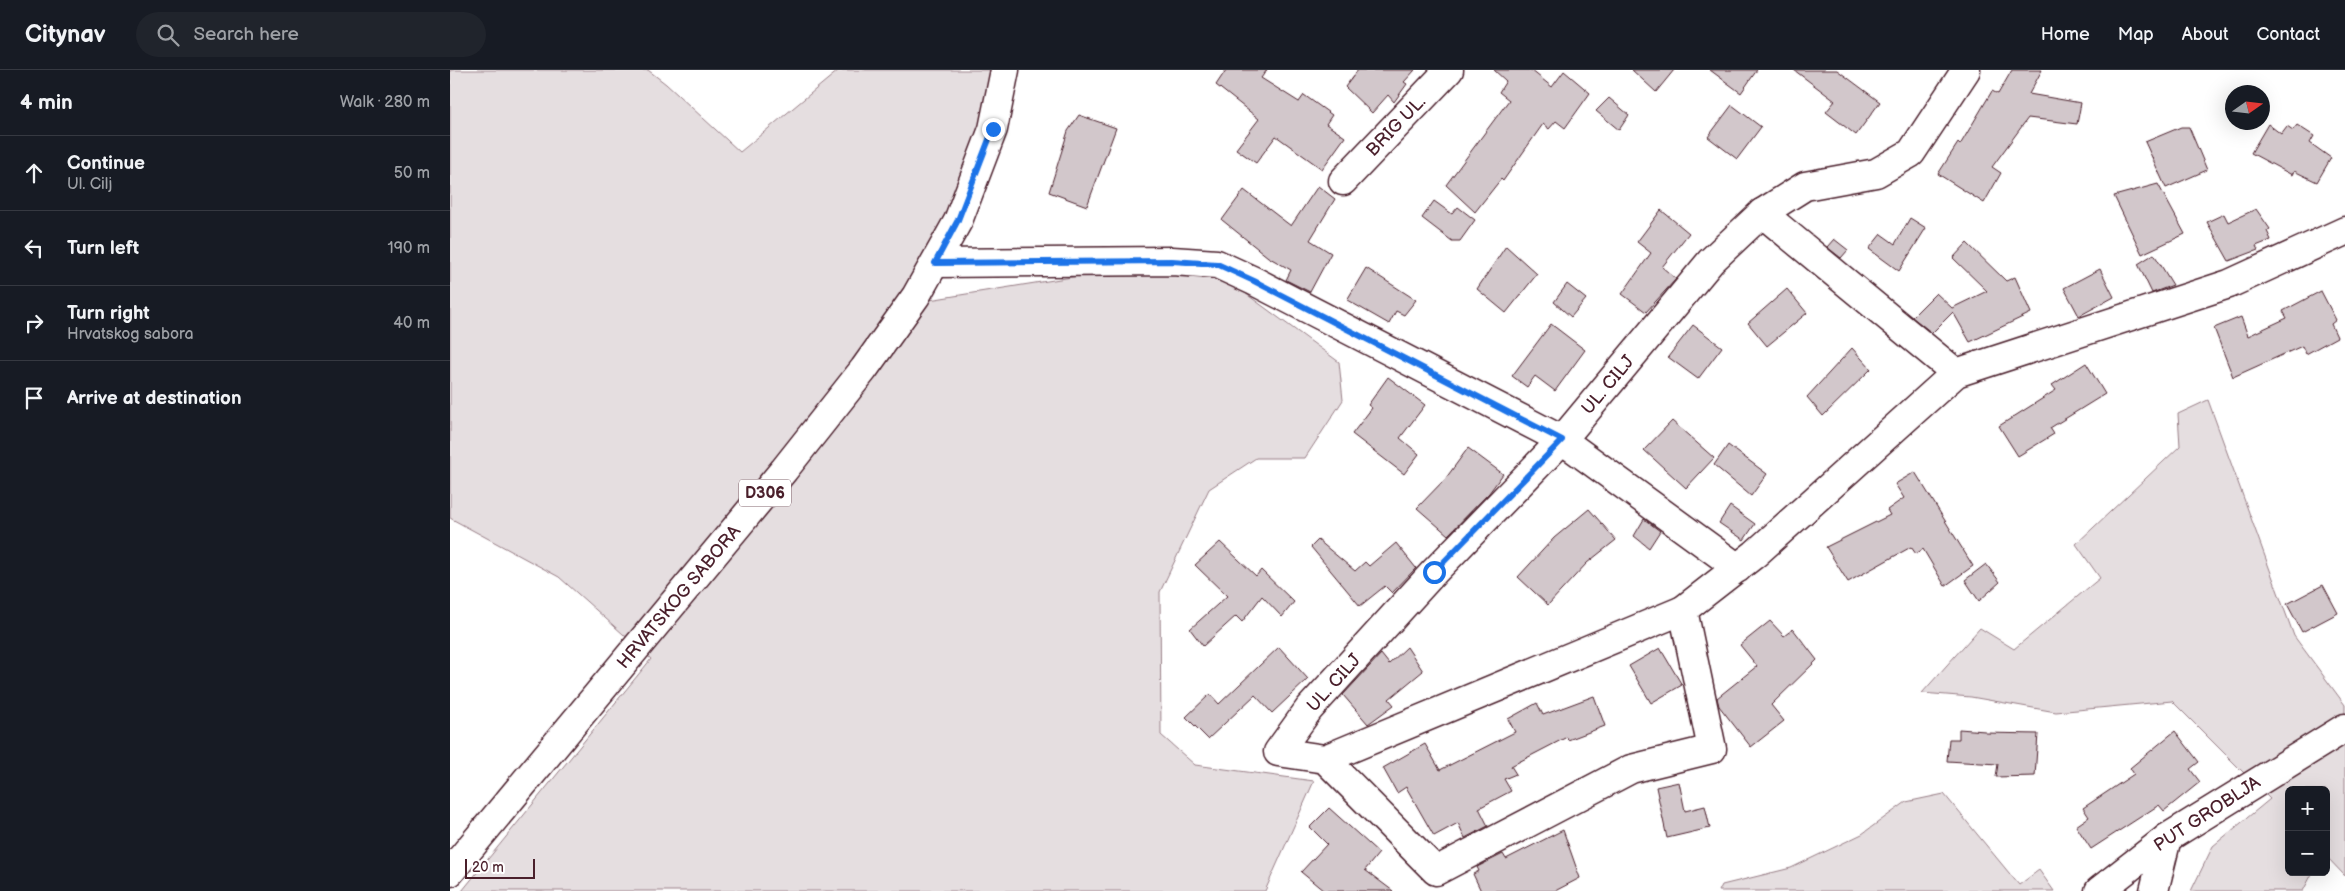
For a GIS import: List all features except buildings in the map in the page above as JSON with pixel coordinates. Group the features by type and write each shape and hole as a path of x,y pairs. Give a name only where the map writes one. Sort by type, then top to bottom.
{"street":[{"name":"HRVATSKOG SABORA","path":"450,872 815,431 864,369 916,296 958,220 993,129 1006,70"},
{"name":"BRIG UL.","path":"1343,181 1449,70"},
{"name":"UL. CILJ","path":"1325,759 1278,752 1309,709 1434,572 1562,440 1711,261 1762,213 1805,186 1876,173 1911,154 1966,70"},
{"path":"1762,213 1956,373"},
{"path":"1683,610 1712,749 1631,769 1436,871 1325,759 1683,610 1738,568 1956,373 2228,284 2345,231"},
{"path":"935,263 1172,261 1217,264 1254,281 1562,440 1738,568"},
{"name":"PUT GROBLJA","path":"2099,891 2166,838 2345,728"},
{"path":"2154,891 2166,838"}],"shaded area":[{"path":"450,70 648,70 666,84 740,152 839,70 1005,70 923,301 1172,261 1234,285 1339,362 1343,400 1305,458 1256,458 1209,489 1160,592 1161,735 1195,765 1314,781 1265,891 462,891 651,659 559,577 450,518"},
{"path":"2208,400 2294,636 2345,705 2345,876 2330,860 2330,786 2285,786 2285,876 2311,876 2303,891 2191,891 2213,846 2270,799 2172,701 2056,712 1971,697 1922,693 1980,628 2014,649 2100,578 2076,544 2180,446 2178,414"},
{"path":"1944,794 2019,885 2039,870 2054,891 1719,891 1722,885 1791,868 1862,834 1906,802"}],"route":[{"path":"993,129 958,220 935,263 1172,261 1217,264 1254,281 1562,440 1434,572"}]}
